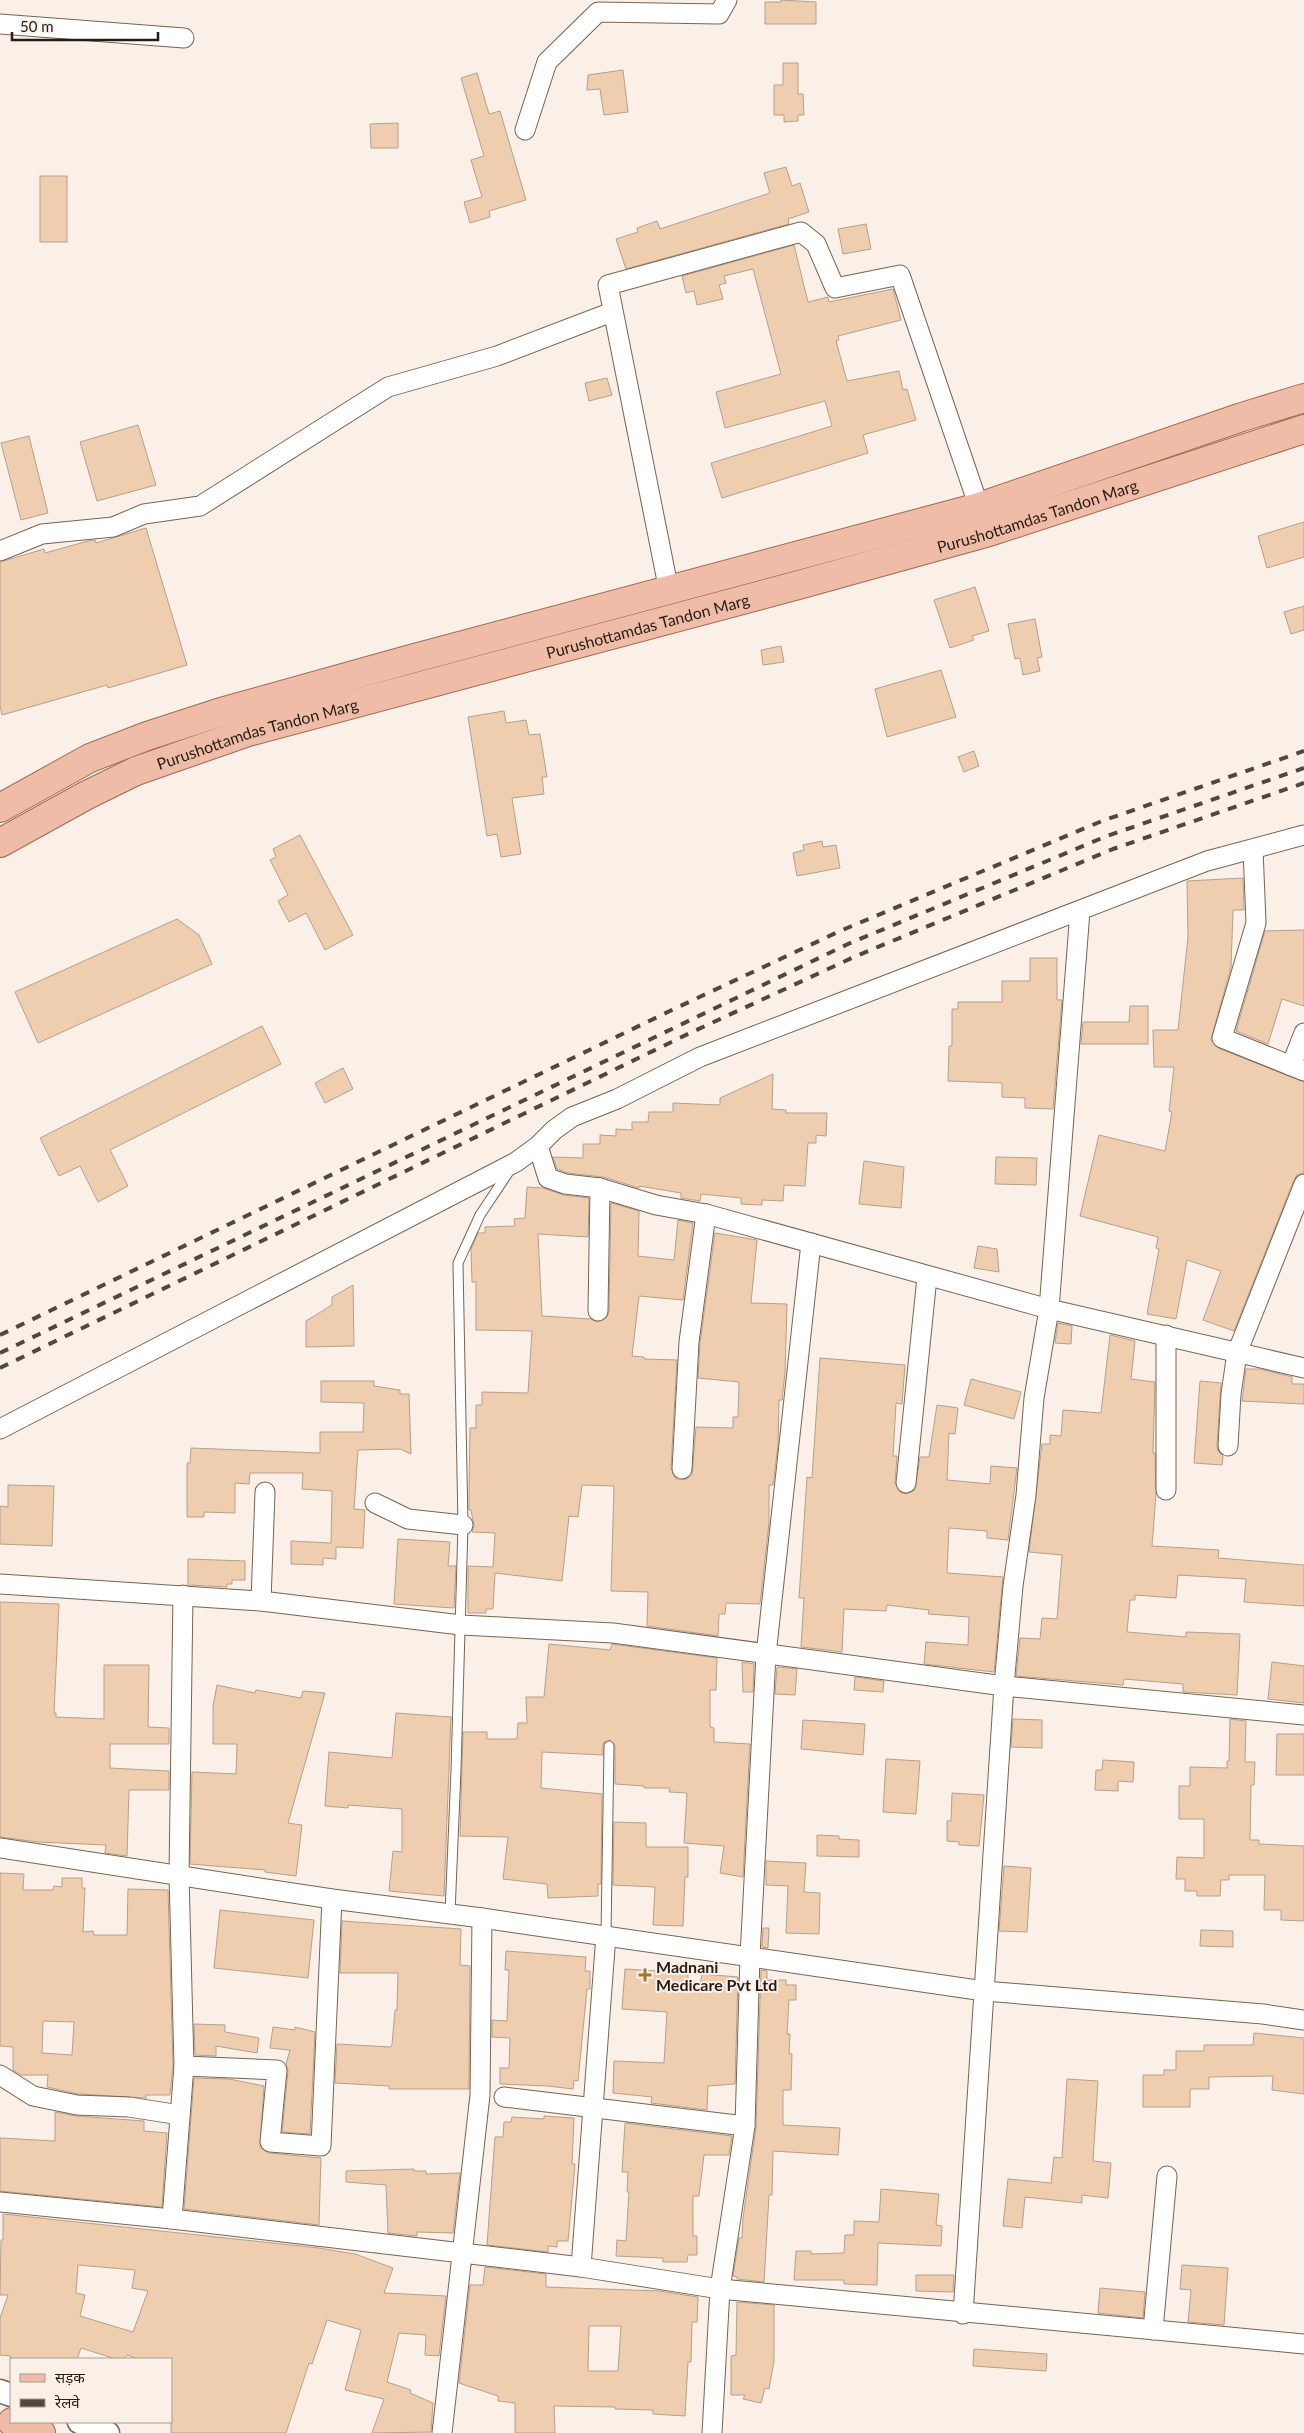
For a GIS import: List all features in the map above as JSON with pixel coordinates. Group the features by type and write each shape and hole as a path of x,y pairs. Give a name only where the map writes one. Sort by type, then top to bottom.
{"main road":[{"path":"0,808 90,758 147,736 303,689 979,508 1242,417 1304,398"},
{"name":"Purushottamdas Tandon Marg","path":"0,843 87,795 136,771 248,732 989,532 1304,428"},
{"path":"15,2423 42,2433"}],"street":[{"path":"525,130 547,62 598,12 719,14 727,0"},
{"path":"0,24 184,38"},
{"path":"669,591 608,285 801,232 816,244 835,288 900,275 979,508"},
{"path":"0,551 42,534 114,527 144,514 200,506 388,387 497,356 612,312"},
{"path":"0,1429 516,1162 572,1117 617,1099 700,1056 1207,861 1304,835"},
{"path":"1254,849 1256,923 1222,1038 1298,1068 1304,1033"},
{"path":"963,2314 1004,1686 1013,1586 1026,1495 1034,1398 1050,1309 1080,911"},
{"path":"538,1146 548,1178 565,1184 600,1188 656,1205 706,1214 927,1277 1050,1309 1304,1368"},
{"path":"1228,1446 1231,1394 1237,1353 1304,1184"},
{"path":"598,1311 600,1188"},
{"path":"682,1469 689,1342 706,1214"},
{"path":"712,2433 720,2289 745,2126 750,1956 766,1655 811,1243"},
{"path":"906,1482 927,1277"},
{"path":"1166,1335 1166,1490"},
{"path":"261,1601 265,1492"},
{"path":"375,1503 408,1519 463,1525"},
{"path":"0,1584 261,1601 461,1625 613,1633 1004,1686 1304,1715"},
{"path":"172,2219 184,2066 179,1875 183,1595"},
{"path":"0,1848 332,1900 450,1913 984,1991 1263,2014 1304,2020"},
{"path":"184,2066 277,2070 270,2142 321,2146 332,1900"},
{"path":"442,2433 480,2095 482,1918"},
{"path":"581,2267 606,1936"},
{"path":"0,2076 33,2096 78,2105 129,2107 180,2115"},
{"path":"504,2097 745,2126"},
{"path":"1153,2330 1167,2176"},
{"path":"0,2202 172,2219 581,2267 720,2289 963,2314 1304,2344"},
{"path":"82,2423 108,2433"}],"lane":[{"path":"450,1913 463,1525 458,1263 480,1215 516,1162"},
{"path":"606,1936 609,1746"}],"building":[{"path":"781,0 816,2 816,24 765,24 765,2 781,2"},
{"path":"783,63 798,63 798,94 803,94 804,115 798,115 798,121 784,122 784,115 774,115 774,85 783,85"},
{"path":"623,70 628,112 604,115 600,89 587,90 588,75"},
{"path":"477,73 489,114 500,111 526,200 489,211 490,217 470,223 464,202 482,197 471,160 484,156 461,78"},
{"path":"398,123 398,148 371,148 370,124"},
{"path":"786,167 792,186 800,183 809,212 788,219 789,224 626,269 616,239 638,232 637,228 657,221 660,229 770,193 764,173"},
{"path":"40,176 67,176 67,242 40,242"},
{"path":"866,224 871,249 843,254 838,229"},
{"path":"794,245 808,302 828,297 829,302 893,289 901,320 838,336 839,340 836,341 847,381 899,371 903,390 907,389 916,420 863,435 868,453 722,498 711,463 832,426 825,401 725,428 716,392 781,374 753,269 724,276 726,283 719,285 723,299 697,305 694,291 686,293 682,276"},
{"path":"607,378 612,395 589,401 585,383"},
{"path":"138,425 156,485 97,501 80,442"},
{"path":"29,436 48,513 21,520 1,443"},
{"path":"1304,522 1304,557 1267,568 1258,536"},
{"path":"146,528 187,665 108,688 107,685 2,715 0,706 0,562 44,549 45,553 88,541 95,540 96,543"},
{"path":"975,587 989,631 972,636 974,640 950,648 934,600"},
{"path":"1304,606 1304,630 1291,634 1284,612"},
{"path":"1035,619 1042,657 1037,658 1040,671 1023,675 1020,658 1015,659 1008,624"},
{"path":"781,646 784,662 763,665 761,650"},
{"path":"941,670 956,717 887,737 875,689"},
{"path":"504,711 506,723 526,720 529,735 540,734 547,777 542,777 544,794 512,798 521,854 501,857 497,834 487,836 468,717"},
{"path":"974,751 979,766 964,772 958,757"},
{"path":"300,835 353,935 325,950 306,913 289,922 278,901 288,895 270,860 276,857 273,849"},
{"path":"822,841 823,847 836,845 840,868 797,876 793,853 804,850 803,845"},
{"path":"1243,878 1244,910 1233,910 1231,967 1211,1040 1218,1048 1304,1082 1304,1173 1297,1175 1294,1180 1234,1331 1203,1320 1221,1271 1187,1260 1176,1319 1147,1314 1159,1249 1156,1248 1158,1237 1080,1216 1099,1135 1165,1151 1172,1112 1169,1111 1174,1067 1154,1067 1153,1030 1178,1030 1188,937 1187,881"},
{"path":"177,919 199,935 212,964 38,1043 15,992"},
{"path":"1304,930 1304,1006 1282,999 1268,1044 1236,1031 1265,931"},
{"path":"1030,958 1057,958 1057,1000 1062,1000 1053,1109 1025,1108 1025,1098 1002,1097 1002,1083 948,1081 949,1046 952,1046 952,1009 958,1009 958,1002 1002,1002 1002,981 1030,981"},
{"path":"1130,1006 1148,1006 1148,1044 1081,1044 1083,1022 1129,1022"},
{"path":"262,1026 281,1064 110,1150 128,1186 98,1202 80,1166 59,1176 40,1138"},
{"path":"343,1068 353,1089 325,1103 315,1083"},
{"path":"773,1074 772,1109 786,1110 786,1113 827,1113 826,1136 816,1135 816,1143 808,1143 805,1186 784,1185 783,1201 762,1200 762,1205 741,1204 741,1198 701,1194 700,1201 681,1198 681,1193 639,1186 639,1188 603,1177 568,1173 557,1169 553,1157 583,1158 583,1144 600,1144 600,1135 616,1136 616,1129 632,1130 632,1122 648,1122 649,1112 673,1112 673,1103 720,1105 720,1098"},
{"path":"996,1157 1037,1158 1036,1185 995,1184"},
{"path":"864,1161 904,1167 901,1208 859,1204"},
{"path":"527,1187 543,1188 564,1195 589,1198 588,1237 538,1234 542,1316 591,1319 597,1322 607,1317 609,1311 611,1203 639,1211 638,1256 674,1260 678,1220 693,1223 683,1300 639,1296 632,1356 644,1357 644,1359 677,1360 671,1468 676,1479 687,1479 692,1475 696,1427 733,1428 733,1417 738,1417 739,1382 698,1378 700,1343 715,1233 757,1240 751,1303 787,1304 785,1373 782,1400 779,1400 778,1445 773,1485 769,1485 769,1523 760,1604 726,1603 725,1614 719,1614 718,1636 647,1626 648,1592 611,1591 614,1486 582,1485 578,1517 569,1516 562,1581 495,1573 493,1609 486,1609 486,1613 468,1613 468,1566 493,1567 495,1533 472,1532 474,1526 471,1510 469,1510 470,1428 476,1428 476,1405 482,1405 482,1392 528,1393 532,1331 476,1330 476,1282 472,1282 471,1249 478,1233 485,1233 485,1227 515,1226 514,1219 525,1218"},
{"path":"978,1246 997,1249 999,1272 974,1268"},
{"path":"353,1285 354,1346 306,1347 306,1321 332,1305 332,1297"},
{"path":"1058,1323 1072,1326 1071,1344 1055,1343"},
{"path":"1110,1335 1135,1341 1131,1379 1155,1382 1153,1453 1155,1453 1156,1494 1152,1546 1219,1550 1218,1558 1304,1565 1304,1606 1244,1602 1246,1579 1178,1575 1176,1598 1135,1595 1135,1600 1130,1600 1127,1632 1186,1637 1186,1632 1240,1634 1237,1695 1183,1692 1183,1684 1124,1679 1123,1685 1016,1676 1020,1638 1040,1639 1042,1618 1057,1619 1062,1555 1029,1552 1042,1444 1050,1444 1050,1435 1061,1436 1063,1410 1101,1413"},
{"path":"820,1358 905,1365 902,1404 896,1403 893,1456 897,1456 895,1482 900,1492 905,1494 915,1490 920,1457 929,1457 937,1405 958,1408 955,1434 949,1433 947,1480 990,1484 991,1466 1017,1468 1008,1540 987,1538 987,1531 949,1528 947,1573 1003,1577 994,1672 924,1664 926,1642 968,1645 969,1617 928,1614 929,1610 887,1605 886,1611 844,1609 842,1652 801,1647 804,1598 799,1598 807,1477 812,1478"},
{"path":"1246,1369 1260,1369 1292,1377 1292,1384 1304,1384 1304,1404 1242,1401"},
{"path":"971,1379 1021,1392 1014,1419 964,1405"},
{"path":"321,1381 374,1381 374,1386 400,1390 400,1394 409,1394 411,1454 400,1449 358,1450 354,1509 365,1510 363,1548 336,1547 336,1559 323,1558 323,1565 291,1564 291,1541 331,1543 332,1491 302,1489 303,1473 250,1473 249,1484 235,1483 235,1513 204,1512 204,1517 187,1517 187,1463 190,1463 191,1448 320,1453 320,1432 363,1432 364,1403 321,1402"},
{"path":"1200,1381 1221,1383 1217,1445 1218,1451 1223,1456 1222,1465 1194,1463"},
{"path":"8,1485 54,1486 52,1546 0,1544 0,1506 8,1507"},
{"path":"398,1539 450,1542 448,1566 456,1566 454,1608 394,1604"},
{"path":"188,1559 245,1561 245,1580 232,1580 232,1584 227,1584 227,1587 188,1585"},
{"path":"0,1602 59,1604 54,1713 56,1713 56,1717 104,1719 104,1665 149,1665 148,1727 169,1728 169,1744 110,1744 110,1768 169,1771 169,1790 129,1790 127,1856 105,1853 106,1845 38,1842 0,1837"},
{"path":"549,1644 610,1650 612,1644 717,1658 716,1690 710,1690 710,1727 714,1728 714,1742 750,1744 743,1877 720,1873 724,1846 684,1843 687,1793 669,1792 670,1788 644,1788 644,1786 615,1784 615,1746 610,1740 603,1743 603,1755 542,1752 541,1788 602,1794 601,1884 598,1884 598,1896 548,1898 547,1884 503,1879 508,1837 460,1836 463,1732 487,1732 487,1739 517,1739 518,1723 527,1723 526,1697 544,1697"},
{"path":"742,1662 754,1664 753,1692 743,1692"},
{"path":"1272,1662 1304,1666 1304,1703 1268,1699"},
{"path":"777,1667 797,1669 795,1695 775,1694"},
{"path":"855,1677 884,1681 883,1692 854,1690"},
{"path":"217,1685 255,1693 256,1690 301,1698 303,1691 325,1693 288,1823 302,1825 296,1876 265,1872 265,1870 190,1864 192,1772 236,1774 237,1744 213,1744 213,1706"},
{"path":"396,1713 451,1717 444,1896 389,1891 393,1851 402,1852 402,1809 348,1805 348,1808 325,1806 329,1752 392,1758"},
{"path":"1013,1719 1042,1720 1042,1748 1011,1747"},
{"path":"1230,1719 1246,1721 1245,1762 1255,1762 1254,1785 1251,1785 1250,1840 1259,1840 1259,1844 1304,1846 1304,1921 1281,1920 1281,1910 1264,1910 1265,1875 1229,1875 1229,1880 1221,1880 1220,1896 1197,1896 1197,1891 1185,1891 1185,1879 1176,1879 1177,1857 1204,1858 1204,1819 1179,1819 1179,1786 1190,1786 1190,1767 1227,1768 1227,1761 1229,1761"},
{"path":"803,1720 865,1724 863,1755 801,1749"},
{"path":"1277,1734 1304,1734 1304,1775 1276,1775"},
{"path":"886,1759 920,1761 916,1814 883,1812"},
{"path":"1103,1760 1134,1762 1133,1782 1118,1781 1118,1791 1095,1790 1096,1770 1102,1770"},
{"path":"952,1793 984,1795 979,1846 959,1845 959,1842 947,1841 947,1821 951,1821"},
{"path":"614,1822 646,1823 646,1847 688,1847 688,1877 685,1877 683,1926 653,1925 655,1887 613,1885"},
{"path":"817,1835 839,1836 839,1839 859,1840 859,1857 817,1856"},
{"path":"766,1861 806,1863 804,1892 820,1893 819,1934 786,1933 788,1886 766,1885"},
{"path":"1004,1866 1031,1868 1027,1932 999,1931"},
{"path":"0,1873 24,1874 23,1890 53,1890 54,1886 62,1887 62,1878 82,1878 82,1888 85,1888 83,1932 93,1931 94,1935 127,1935 128,1889 168,1890 173,2066 170,2095 146,2095 146,2098 78,2094 47,2087 48,2075 21,2075 13,2070 13,2047 0,2046","holes":["43,2021 74,2022 72,2055 42,2053"]},
{"path":"220,1910 314,1920 308,1978 214,1968"},
{"path":"342,1921 461,1929 460,1965 470,1966 469,2089 389,2089 389,2086 335,2083 337,2044 390,2047 392,2045 395,2010 397,2010 398,1973 340,1973"},
{"path":"763,1928 769,1928 768,1948 762,1947"},
{"path":"1201,1930 1233,1931 1233,1947 1200,1946"},
{"path":"506,1951 586,1957 585,1971 590,1971 590,1989 587,1989 578,2081 574,2080 573,2089 500,2084 500,2068 509,2068 510,2038 492,2037 492,2020 507,2021 509,1970 505,1970"},
{"path":"625,1969 688,1973 688,1985 700,1986 702,1974 738,1977 735,2084 708,2086 707,2110 651,2103 652,2097 613,2093 614,2061 664,2063 667,2012 622,2009"},
{"path":"761,1970 767,1971 767,1980 786,1980 786,1985 796,1985 796,2000 789,2000 787,2034 790,2034 789,2054 792,2054 791,2090 783,2090 783,2125 840,2128 838,2155 773,2151 772,2195 769,2195 764,2282 737,2279 737,2277 733,2276 739,2238 742,2238 743,2218 756,2127"},
{"path":"194,2024 225,2025 225,2032 259,2038 257,2053 216,2046 216,2056 195,2055"},
{"path":"273,2027 295,2030 295,2027 315,2032 310,2134 282,2132 288,2071 286,2064 290,2050 270,2048"},
{"path":"1254,2033 1304,2038 1304,2094 1272,2090 1273,2076 1209,2077 1209,2089 1190,2089 1190,2107 1143,2107 1143,2075 1164,2075 1164,2070 1176,2070 1176,2051 1204,2051 1204,2045 1253,2045"},
{"path":"194,2078 229,2079 264,2086 260,2147 269,2153 321,2158 319,2225 184,2209"},
{"path":"1067,2079 1098,2081 1093,2161 1111,2163 1108,2198 1082,2195 1082,2203 1025,2197 1022,2228 1003,2226 1008,2179 1051,2183 1054,2157 1062,2158"},
{"path":"55,2112 76,2116 144,2121 144,2131 167,2133 162,2207 0,2191 0,2138 55,2141"},
{"path":"544,2116 574,2118 572,2164 575,2164 568,2241 557,2241 557,2247 548,2246 548,2252 487,2245 495,2137 503,2137 504,2122 511,2122 512,2117 544,2119"},
{"path":"625,2123 732,2136 729,2155 704,2155 699,2196 693,2196 693,2236 697,2236 697,2255 688,2255 687,2262 663,2262 663,2258 616,2256 617,2240 626,2241 629,2192 627,2192 628,2172 622,2172"},
{"path":"414,2169 414,2171 426,2171 426,2174 460,2173 453,2233 417,2232 417,2236 388,2233 386,2185 346,2182 346,2171"},
{"path":"881,2189 939,2194 936,2225 942,2226 941,2246 878,2243 877,2285 844,2284 844,2280 794,2280 796,2251 811,2251 811,2254 844,2253 845,2235 854,2235 854,2221 879,2222"},
{"path":"3,2214 319,2248 355,2254 393,2268 384,2293 446,2296 439,2356 425,2355 426,2335 399,2333 387,2382 411,2390 410,2393 433,2403 431,2432 372,2433 384,2399 345,2390 361,2330 327,2320 312,2364 309,2363 286,2433 171,2433 172,2358 135,2358 127,2355 126,2358 113,2358 81,2348 77,2358 10,2358 11,2356 0,2355 0,2318 8,2295 0,2295 1,2240 3,2240","holes":["78,2265 135,2270 132,2288 148,2291 133,2332 80,2316 85,2295 76,2293"]},
{"path":"1182,2265 1228,2268 1224,2325 1188,2322 1191,2290 1180,2289"},
{"path":"485,2267 546,2274 546,2287 659,2291 698,2297 697,2322 692,2322 691,2362 688,2362 685,2416 653,2414 653,2410 615,2409 615,2407 554,2406 555,2433 515,2433 515,2403 498,2401 498,2396 459,2383 470,2285 483,2285","holes":["589,2326 621,2326 618,2371 588,2371"]},
{"path":"916,2275 954,2275 953,2292 916,2291"},
{"path":"1100,2288 1145,2292 1143,2318 1098,2313"},
{"path":"737,2302 774,2305 774,2361 769,2389 765,2388 761,2403 743,2399 745,2395 731,2395 731,2356 736,2355"},
{"path":"974,2349 1047,2354 1046,2371 973,2366"}],"railway":[{"path":"0,1335 674,1009 840,931 1102,821 1304,751"},
{"path":"0,1353 848,944 1107,836 1304,768"},
{"path":"0,1368 690,1033 854,957 1113,849 1304,783"}],"place":[{"name":"Madnani Medicare Pvt Ltd","path":"645,1975"}]}
